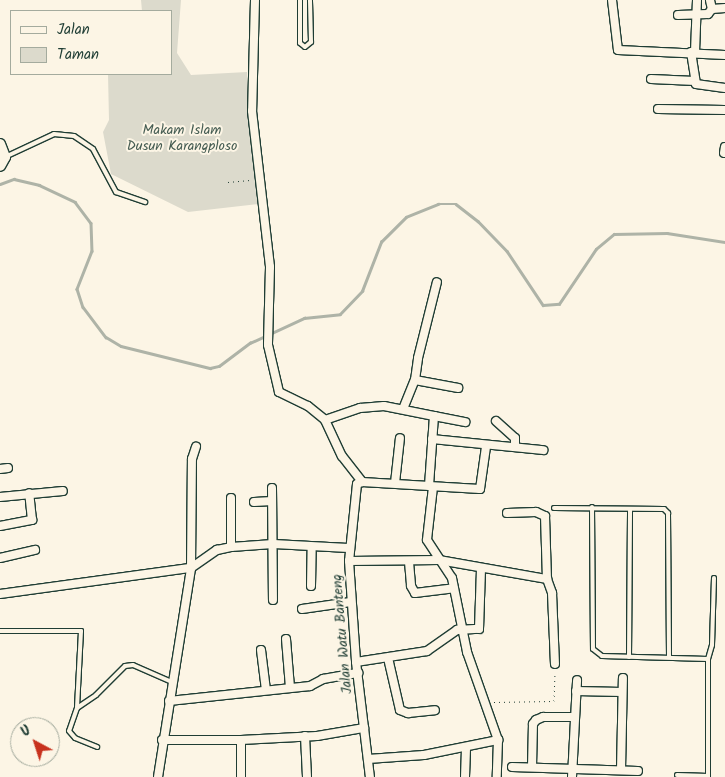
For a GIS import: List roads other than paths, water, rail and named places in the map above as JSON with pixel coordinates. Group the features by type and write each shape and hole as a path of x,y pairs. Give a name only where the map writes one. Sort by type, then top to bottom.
{"street":[{"path":"255,0 252,110 270,267 268,345 279,392 308,406 325,420 358,485 395,483 480,489 486,447"},
{"path":"612,0 618,50 693,52 725,55 725,60"},
{"path":"694,81 693,52 698,0"},
{"path":"678,15 708,14 712,8 710,0"},
{"path":"712,8 725,8"},
{"path":"651,79 694,81 699,86 725,88"},
{"path":"658,109 725,110"},
{"path":"0,144 3,161"},
{"path":"403,408 415,380 418,358 437,282"},
{"path":"415,380 458,388"},
{"path":"325,420 360,408 403,408 465,422"},
{"path":"434,416 427,540 437,560 451,575 460,629 486,702 494,741 497,777"},
{"path":"496,421 514,438 515,447"},
{"path":"395,483 400,438"},
{"path":"432,440 486,447 515,447 542,450"},
{"path":"158,777 162,740 190,568 192,459 196,447"},
{"name":"Jalan Watu Banteng","path":"358,485 349,548 350,602 370,777"},
{"path":"272,488 272,600"},
{"path":"0,497 63,491"},
{"path":"0,526 32,520 29,493"},
{"path":"230,498 231,547"},
{"path":"254,502 272,501"},
{"path":"507,513 536,512 545,516 547,579 552,593 555,664"},
{"path":"0,594 190,568 217,550 231,547 273,544 312,548 349,548"},
{"path":"311,586 312,548"},
{"path":"0,558 35,550"},
{"path":"349,562 437,560 481,570 547,579"},
{"path":"409,562 412,591 452,588"},
{"path":"356,662 432,650 460,629 475,630 480,626 481,570"},
{"path":"302,609 350,602"},
{"path":"286,639 290,688"},
{"path":"261,650 266,690"},
{"path":"388,658 400,710 408,713 434,710"},
{"path":"169,701 310,686 323,679 358,674"},
{"path":"621,770 623,678"},
{"path":"572,773 576,680"},
{"path":"576,691 622,692"},
{"path":"532,767 533,724 536,720 543,717 574,717"},
{"path":"162,740 242,740 305,736 364,728"},
{"path":"305,736 306,777"},
{"path":"241,777 242,740"},
{"path":"368,759 424,756 494,741"},
{"path":"465,777 466,748"},
{"path":"512,767 532,767 572,773 621,770 638,771"}],"lane":[{"path":"300,0 300,44 306,47 311,42 310,0"},
{"path":"3,161 54,134 74,136 93,149 116,192 146,202"},
{"path":"592,507 592,645 602,656 708,659"},
{"path":"554,508 664,509 670,516 669,657"},
{"path":"629,657 630,510"},
{"path":"678,775 708,776 708,659 712,645 714,578"},
{"path":"0,631 81,631 77,708 69,731 75,738 96,747"},
{"path":"77,708 96,695 125,666 133,665 172,682"}],"waterway":[{"path":"0,184 14,179 39,185 75,202 91,223 92,251 77,289 83,307 106,337 121,346 210,368 219,366 250,343 304,318 340,314 362,291 381,242 406,217 438,204 456,204 478,221 507,251 543,305 559,304 596,249 614,234 667,233 725,242"}],"park label":[{"name":"Makam Islam Dusun Karangploso","path":"182,138"}]}
